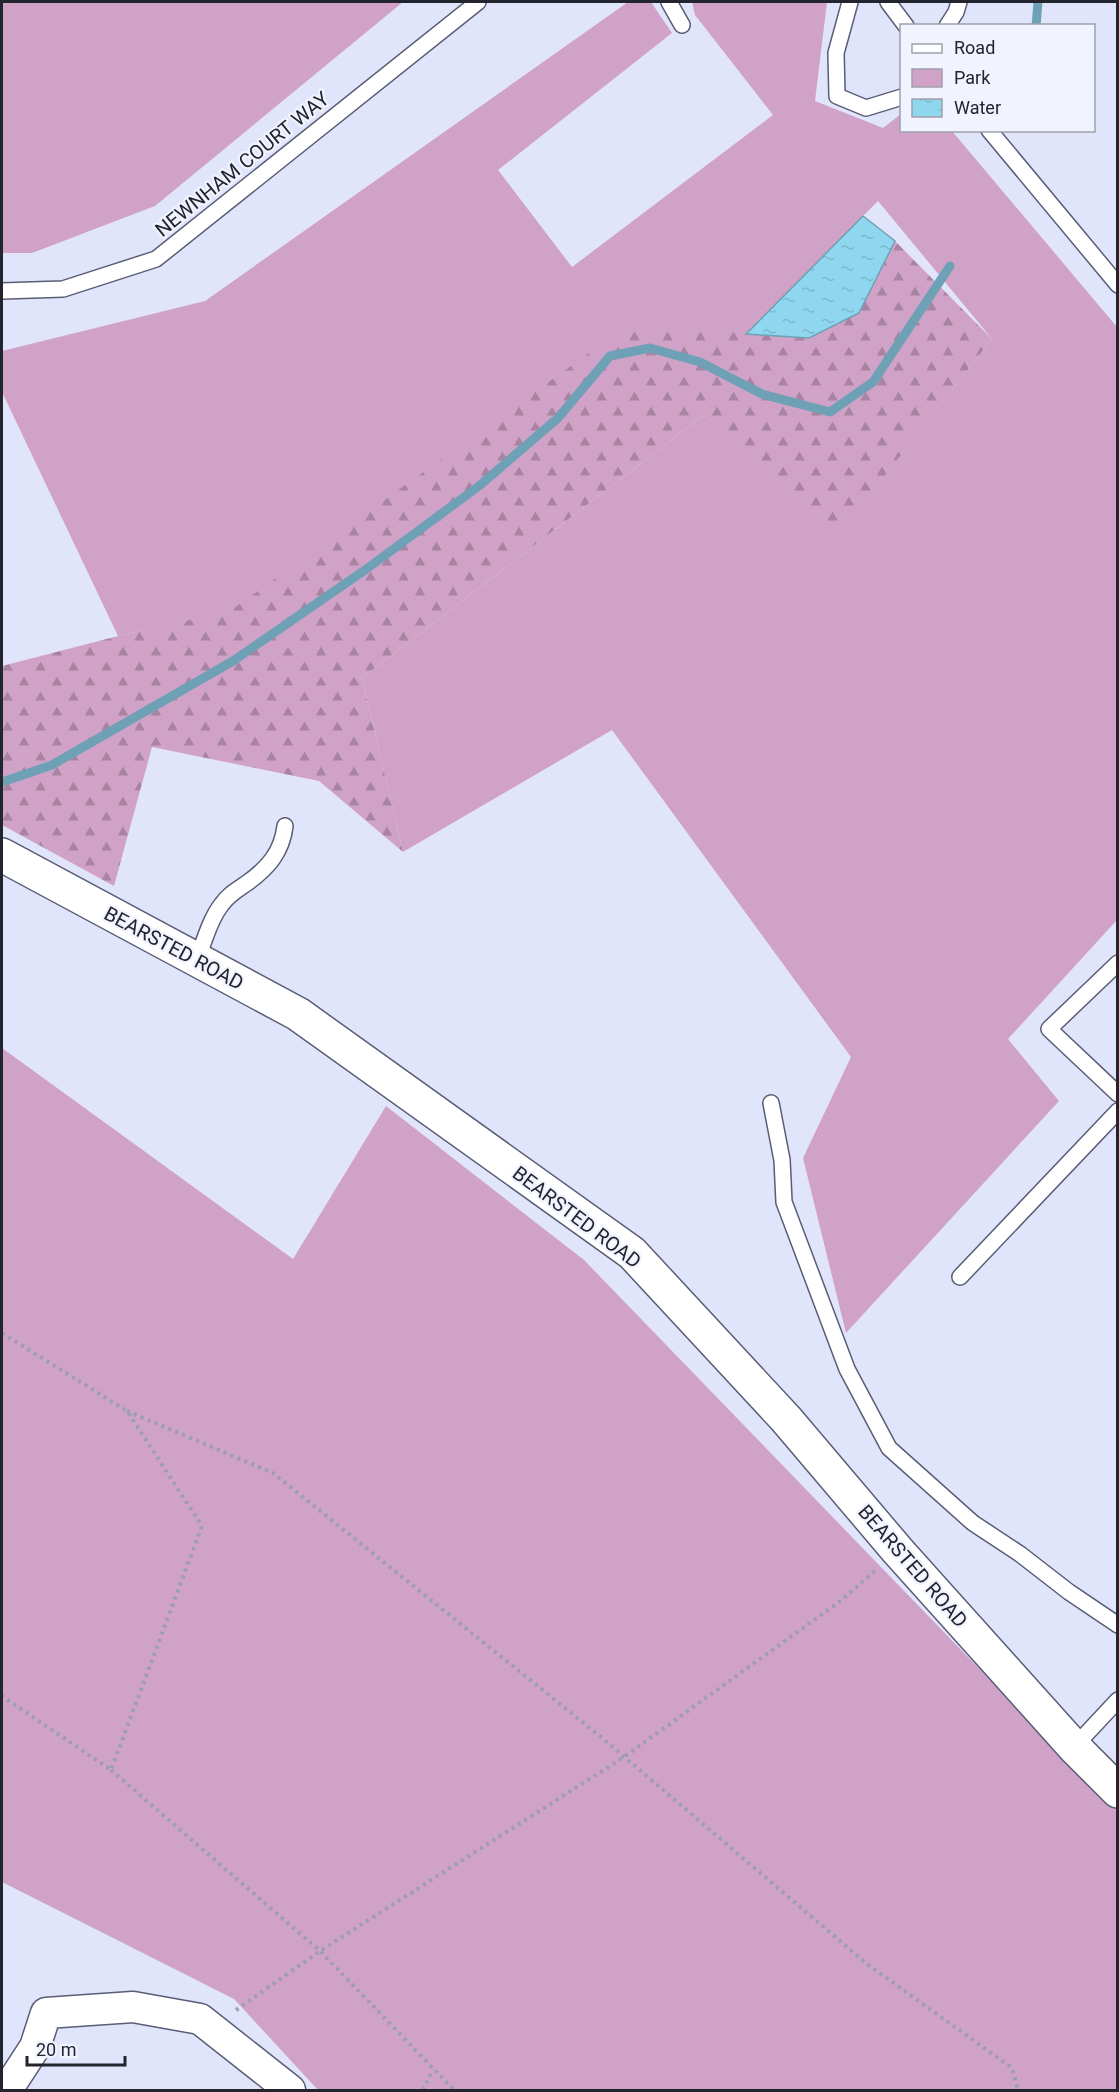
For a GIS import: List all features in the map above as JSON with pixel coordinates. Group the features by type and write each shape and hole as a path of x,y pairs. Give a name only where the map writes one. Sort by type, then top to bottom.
{"street":[{"name":"BEARSTED ROAD","path":"2,855 298,1014 632,1253 786,1419 898,1551 1074,1747 1118,1791"},
{"path":"8,2091 35,2047 46,2013 133,2007 200,2019 290,2091"}],"lane":[{"name":"NEWNHAM COURT WAY","path":"2,291 63,289 156,259 478,2"},
{"path":"669,2 682,24"},
{"path":"850,2 836,53 837,96 866,108 900,98"},
{"path":"888,2 904,24"},
{"path":"948,24 959,2"},
{"path":"991,132 1118,285"},
{"path":"197,960 220,906 231,892 261,872 276,856 283,839 285,826"},
{"path":"1118,963 1049,1029 1118,1094"},
{"path":"771,1103 782,1160 784,1202 847,1369 889,1448 973,1523 1118,1625"},
{"path":"960,1277 1118,1111"},
{"path":"1074,1747 1118,1700"}],"path":[{"path":"2,1333 128,1410 273,1473 624,1757 867,1964 1012,2068 1018,2091"},
{"path":"111,1770 202,1526 128,1410"},
{"path":"211,2028 320,1951 624,1757 839,1602 898,1551"},
{"path":"2,1696 111,1770 320,1951 454,2091"},
{"path":"423,2091 433,2069"}],"green space":[{"path":"2,2 403,2 155,206 32,253 2,253"},
{"path":"628,2 651,2 672,33 498,170 572,267 773,115 695,15 692,2 827,2 815,101 883,128 900,115 900,132 953,132 1117,327 1117,920 1008,1039 1059,1101 846,1333 803,1158 851,1057 612,730 403,852 362,678 704,415 839,533 992,339 878,201 746,334 628,326 230,612 118,636 2,392 2,351 205,301"},
{"path":"895,241 992,339 839,534 704,415 362,678 403,852 319,781 152,747 114,886 2,825 2,666 118,636 230,611 628,325 809,338 859,313"},
{"path":"2,1048 293,1259 386,1106 584,1260 1117,1811 1117,2090 318,2090 234,1999 2,1882"}],"water":[{"path":"863,216 895,241 859,313 809,338 746,334"}],"waterway":[{"path":"1036,24 1038,2"},
{"path":"2,782 52,765 233,661 365,570 479,486 558,418 610,356 650,348 700,362 762,394 830,412 873,382 950,266"}]}
